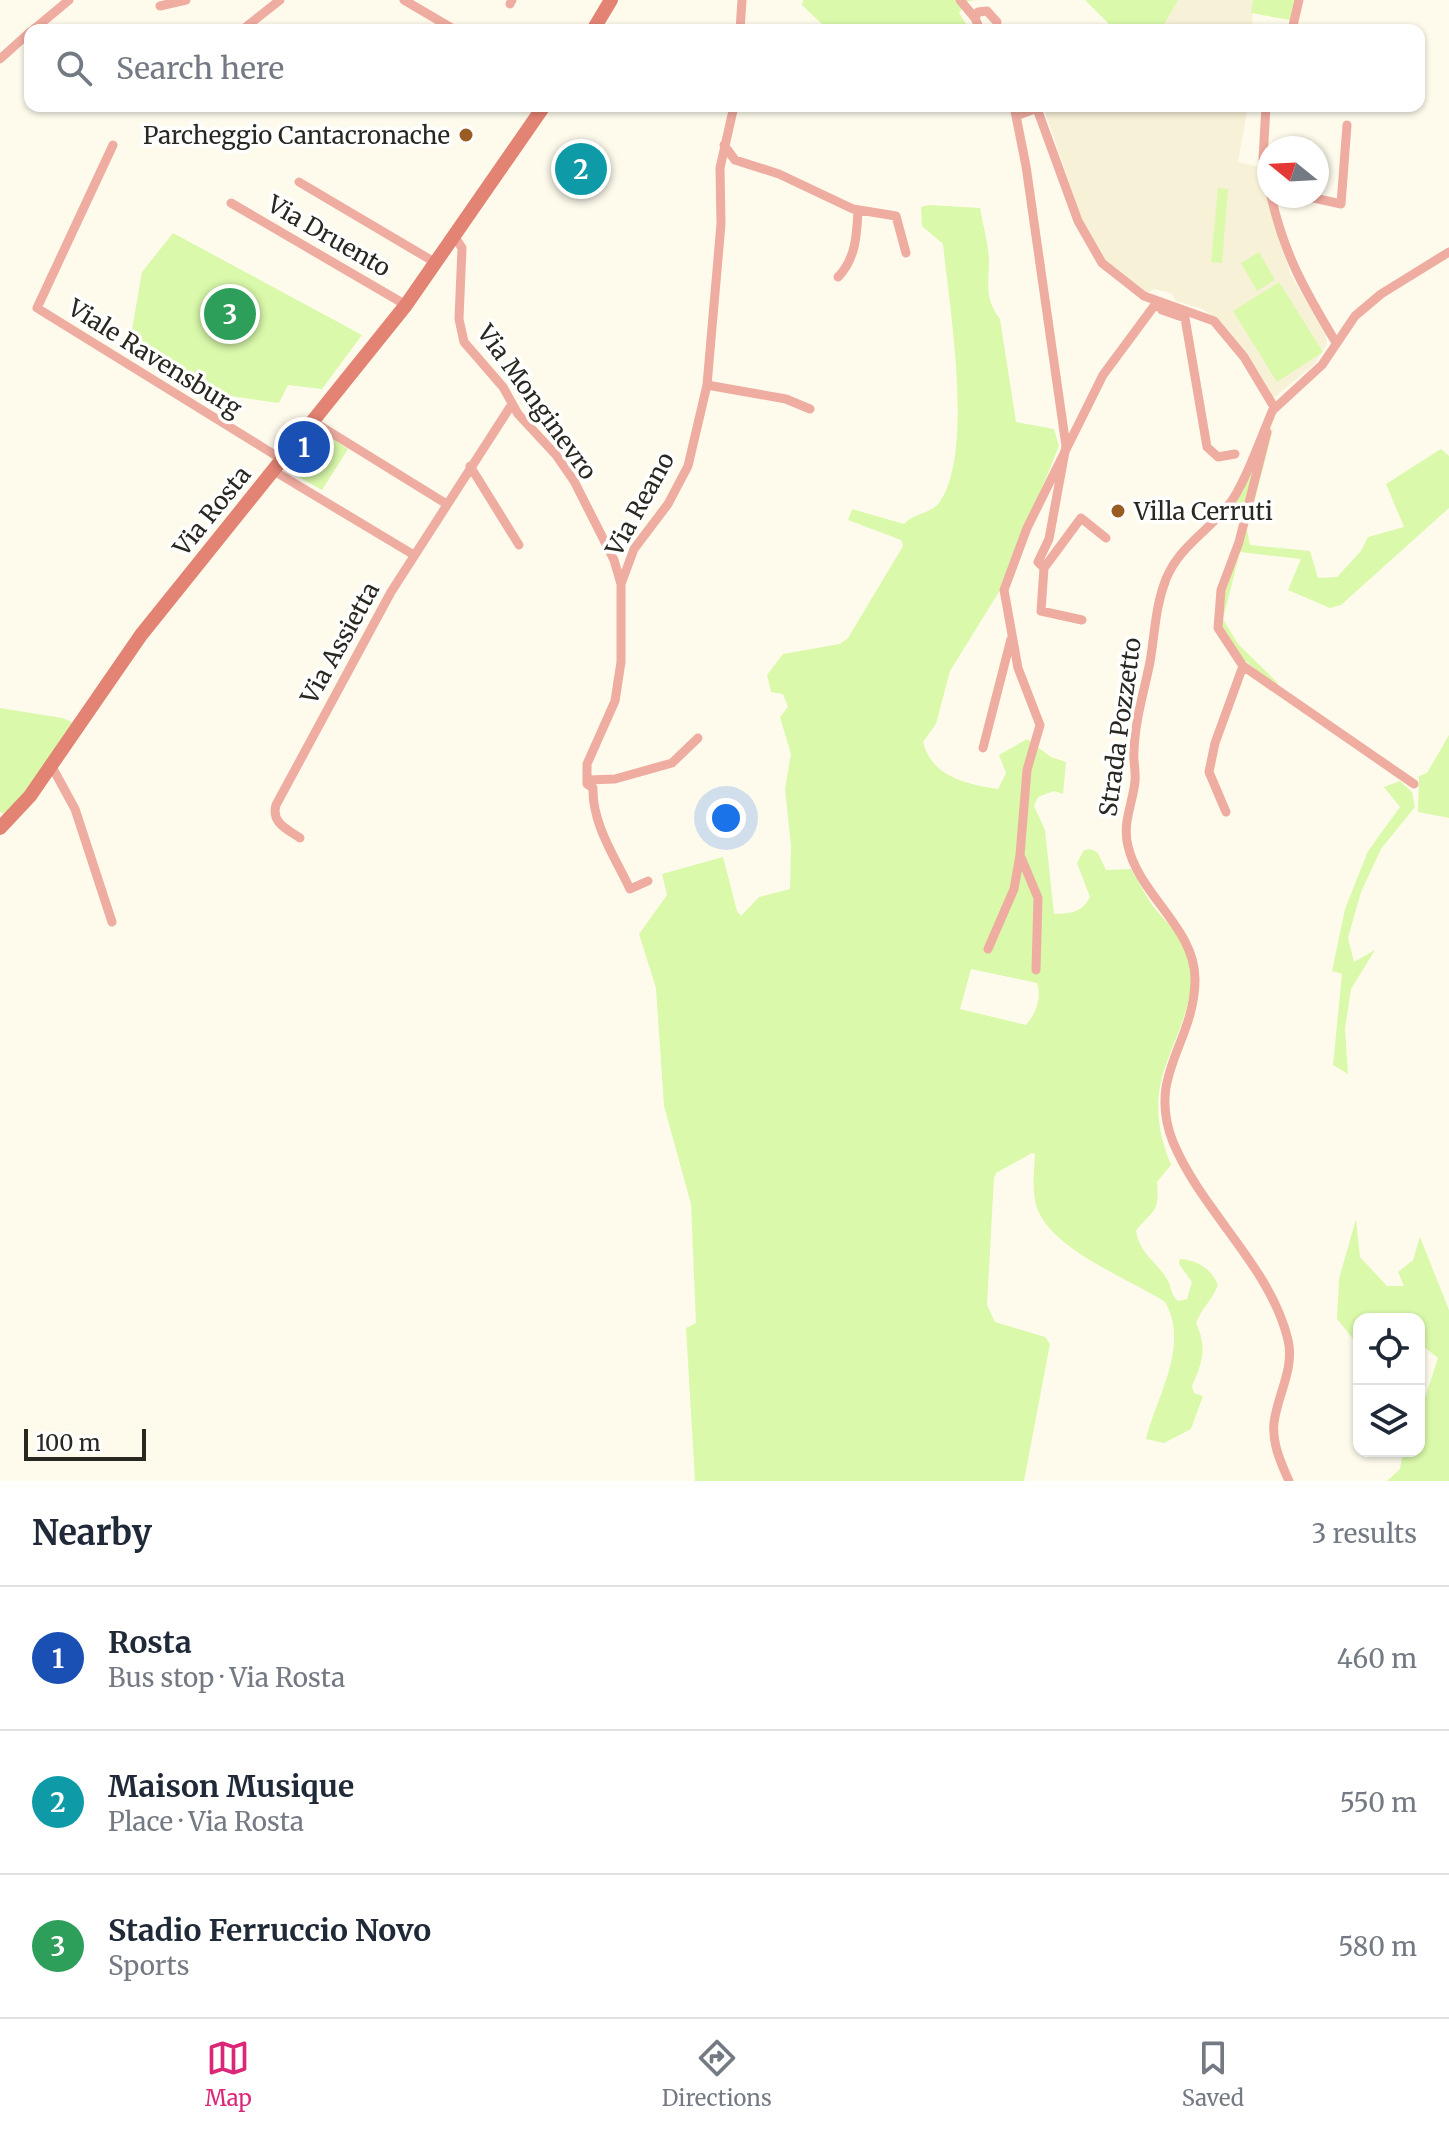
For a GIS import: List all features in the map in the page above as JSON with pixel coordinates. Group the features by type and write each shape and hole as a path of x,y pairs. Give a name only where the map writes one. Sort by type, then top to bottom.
{"street":[{"path":"39,24 68,0"},
{"path":"160,6 186,0"},
{"path":"250,24 280,0"},
{"path":"404,0 445,24"},
{"path":"596,24 604,0"},
{"path":"597,24 611,0"},
{"path":"740,24 742,0"},
{"path":"960,0 978,24"},
{"path":"1293,24 1299,0"},
{"path":"975,18 978,12 987,11 996,24"},
{"path":"0,59 24,37"},
{"name":"Via Rosta","path":"0,828 21,807 141,635 406,305 540,112"},
{"name":"Via Reano","path":"648,881 630,889 599,827 593,788 587,784 587,764 615,701 621,662 621,584 634,549 668,504 688,466 707,385 712,356 724,145 732,112"},
{"path":"1015,112 1066,446 1049,539 1038,562 1044,568"},
{"path":"1039,112 1090,246 1110,270 1157,302 1214,321 1244,357 1274,407"},
{"path":"1264,136 1266,112"},
{"path":"1329,201 1341,204 1347,125"},
{"name":"Viale Ravensburg","path":"113,145 37,308 278,466"},
{"path":"724,145 735,160 779,174 858,210 896,216 906,253"},
{"path":"299,182 436,263"},
{"name":"Via Druento","path":"231,203 406,305"},
{"path":"1274,208 1287,257 1335,341"},
{"path":"838,277 848,267 858,210"},
{"name":"Via Monginevro","path":"455,237 462,248 461,335 574,481 614,560 621,584"},
{"path":"1414,784 1243,666 1218,628 1217,611 1221,590 1239,542 1274,407 1322,365 1335,341 1355,316 1381,294 1449,252"},
{"path":"988,949 1014,889 1027,770 1040,725 1018,668 1004,590 1014,555 1103,375 1157,302"},
{"path":"1157,302 1162,310 1185,318 1207,447 1218,457 1235,454"},
{"path":"707,385 786,399 810,409"},
{"name":"Via Assietta","path":"300,838 277,821 274,814 276,805 414,555 512,404"},
{"name":"Strada Pozzetto","path":"1274,407 1229,505 1182,550 1167,577 1154,613 1151,657 1136,724 1135,780 1126,832 1128,849 1155,901 1188,944 1195,979 1188,1019 1163,1088 1164,1111 1173,1141 1194,1186 1248,1258 1289,1343 1287,1372 1274,1425 1276,1451 1289,1481"},
{"path":"314,422 445,503"},
{"path":"278,466 414,555"},
{"path":"470,466 519,545"},
{"path":"1082,620 1041,611 1044,568 1081,518 1106,538"},
{"path":"983,748 1012,636"},
{"path":"1226,812 1209,772 1215,743 1243,666"},
{"path":"588,780 615,779 672,763 698,738"},
{"path":"51,765 75,809 112,922"},
{"path":"1020,855 1038,898 1036,970"}],"shaded area":[{"path":"1178,0 1253,0 1252,24 1164,24"},
{"path":"1045,112 1247,112 1238,162 1257,167 1257,208 1271,208 1290,273 1325,334 1327,343 1315,364 1272,399 1219,320 1202,309 1176,301 1171,293 1154,289 1146,294 1104,262 1082,221"}],"green space":[{"path":"803,0 977,0 968,1 959,13 966,24 822,24 802,5"},
{"path":"1085,0 1178,0 1164,24 1109,24"},
{"path":"1253,0 1299,0 1295,21 1251,13"},
{"path":"1218,188 1228,189 1222,263 1211,262"},
{"path":"921,207 980,208 988,253 989,298 1000,319 1016,422 1054,429 1059,446 1002,587 950,671 936,724 923,742 927,754 942,771 963,781 998,789 1006,773 999,755 1027,739 1051,757 1066,762 1063,794 1054,791 1038,797 1034,806 1045,830 1054,914 1080,909 1090,897 1077,863 1084,850 1091,849 1098,853 1106,870 1131,869 1153,906 1184,945 1192,981 1184,1017 1164,1070 1158,1107 1164,1146 1171,1165 1157,1182 1154,1210 1136,1231 1141,1246 1163,1273 1178,1301 1187,1299 1192,1282 1179,1264 1180,1259 1203,1266 1218,1285 1196,1323 1202,1340 1202,1354 1192,1386 1194,1393 1203,1396 1191,1429 1164,1443 1146,1439 1173,1353 1172,1319 1165,1302 1073,1249 1044,1221 1036,1205 1035,1154 1032,1153 996,1173 994,1178 987,1305 995,1322 1045,1337 1050,1344 1024,1481 695,1481 686,1328 696,1323 691,1204 664,1106 656,988 639,934 667,895 662,874 723,857 741,916 759,897 790,889 791,846 785,789 791,754 780,717 788,707 783,694 771,692 767,675 783,654 840,644 848,638 903,546 901,540 848,520 852,509 904,524 935,507 950,480 958,415 954,339 943,244 922,226","holes":["971,969 1037,983 1037,1005 1026,1025 960,1009"]},
{"path":"173,233 362,335 322,389 288,385 279,403 216,394 208,404 128,352 142,272"},
{"path":"1259,252 1275,280 1257,291 1241,263"},
{"path":"1279,282 1323,352 1277,382 1233,311"},
{"path":"1273,429 1247,530 1250,545 1310,551 1318,578 1337,577 1361,551 1368,537 1404,527 1386,484 1441,449 1449,456 1449,508 1341,605 1330,608 1288,590 1301,559 1240,552 1223,619 1238,644 1278,683 1276,686 1237,654 1221,629 1221,604 1243,538 1234,503 1258,451"},
{"path":"320,430 348,449 322,490 288,471"},
{"path":"0,708 62,718 79,725 11,818 0,812"},
{"path":"1449,735 1449,818 1418,812 1419,776 1427,773"},
{"path":"1400,781 1412,792 1415,807 1381,849 1361,892 1348,938 1354,962 1375,950 1351,989 1345,1029 1348,1074 1333,1065 1342,974 1332,971 1345,909 1368,851 1400,807 1384,787"},
{"path":"1356,1219 1360,1257 1387,1286 1404,1286 1398,1272 1413,1260 1420,1237 1449,1310 1449,1481 1387,1481 1400,1469 1402,1457 1425,1457 1425,1398 1438,1358 1425,1348 1425,1313 1353,1313 1353,1339 1337,1319 1339,1279"}],"place":[{"name":"Parcheggio Cantacronache","path":"466,135"},
{"name":"Maison Musique","path":"581,169"},
{"name":"Stadio Ferruccio Novo","path":"230,314"},
{"name":"Rosta","path":"304,447"},
{"name":"Villa Cerruti","path":"1118,511"}]}
